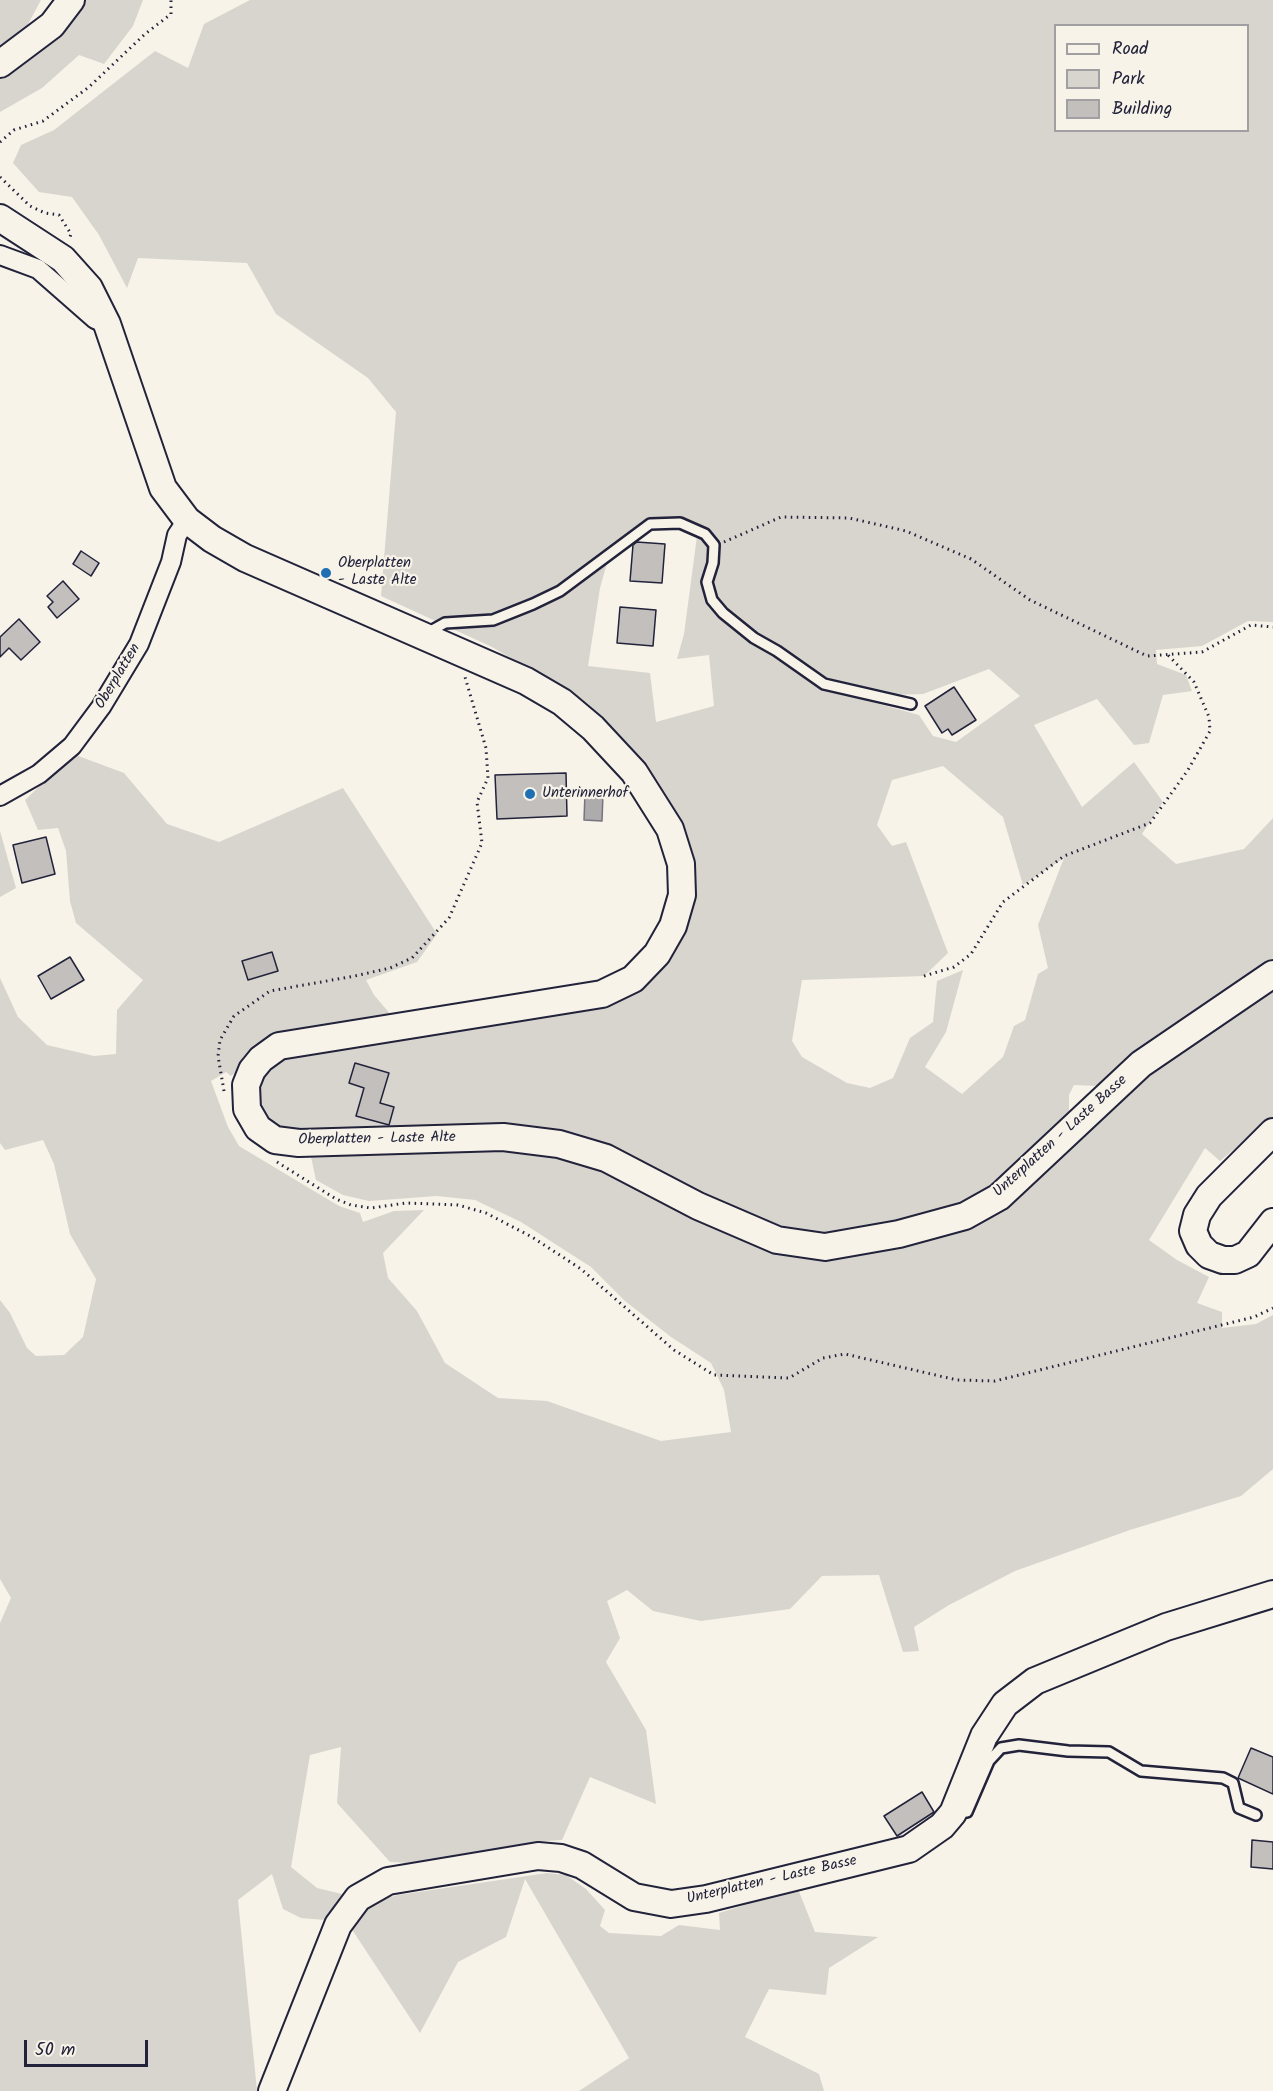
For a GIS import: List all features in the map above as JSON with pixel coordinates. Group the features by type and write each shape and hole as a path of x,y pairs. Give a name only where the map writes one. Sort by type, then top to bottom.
{"main road":[{"path":"0,64 52,25 71,0"},
{"name":"Oberplatten - Laste Alte","path":"0,218 63,259 89,288 108,324 159,480 187,520 245,558 526,681 562,702 593,728 634,772 670,829 681,864 682,895 673,926 657,954 633,979 602,994 279,1046 261,1059 252,1070 246,1085 247,1109 258,1128 274,1140 299,1143 503,1137 559,1143 606,1158 698,1206 777,1240 825,1247"},
{"name":"Unterplatten - Laste Basse","path":"825,1247 899,1234 965,1216 999,1197 1141,1064 1273,974"},
{"path":"1273,1132 1209,1196 1197,1215 1193,1231 1199,1245 1209,1255 1223,1260 1236,1260 1248,1254 1273,1222"},
{"name":"Unterplatten - Laste Basse","path":"272,2091 339,1925 358,1898 388,1881 538,1856 561,1857 582,1865 634,1897 671,1904 706,1899 909,1849 942,1826 953,1814 984,1736 1005,1704 1035,1682 1166,1626 1273,1594"}],"street":[{"path":"0,255 38,269 95,319 108,324"},
{"name":"Oberplatten","path":"0,796 39,774 72,746 101,707 139,644 171,562 177,535 187,520"}],"lane":[{"path":"422,636 446,623 493,620 560,591 650,524 680,524 705,534 714,545 713,563 707,582 712,600 723,613 824,684 911,704"},
{"path":"953,1814 967,1812 989,1761 1002,1748 1019,1745 1109,1752 1141,1771 1223,1778 1233,1783 1239,1808 1256,1815"}],"path":[{"path":"0,142 14,130 43,120 89,87 145,34 171,14 171,0"},
{"path":"0,177 30,206 45,213 59,215 65,222 71,234 63,259"},
{"path":"714,545 781,517 849,518 906,531 971,560 1030,600 1107,639 1147,656 1202,652 1251,625 1273,627"},
{"path":"924,976 954,967 971,954 1003,902 1056,862 1089,846 1150,823 1188,770 1210,731 1209,717 1194,682 1168,655"}],"green space":[{"path":"0,0 41,0 26,28 0,45"},
{"path":"85,0 143,0 133,26 104,64 79,55 42,88 0,112 0,78 39,53 71,23"},
{"path":"250,0 1273,0 1273,622 1248,621 1202,646 1156,650 1157,664 1186,675 1192,691 1163,695 1149,743 1134,745 1097,699 1034,725 1082,807 1134,762 1163,802 1142,834 1176,864 1244,849 1273,818 1273,958 1140,1049 1098,1086 1074,1085 1069,1095 1069,1114 989,1187 964,1205 933,1215 847,1233 812,1235 780,1231 703,1197 642,1162 607,1146 541,1129 477,1127 302,1132 280,1128 265,1117 259,1101 260,1084 269,1069 284,1058 340,1042 588,1010 631,996 672,956 692,908 693,871 582,706 584,701 492,647 381,596 396,412 368,378 276,314 247,263 138,258 127,288 99,235 72,197 39,192 13,163 21,145 54,130 155,51 188,68 204,24","holes":["654,529 678,529 697,536 684,634 677,659 709,655 714,706 656,722 650,673 588,666 600,588 607,563 636,536","989,669 1020,696 956,742 933,736 919,715 821,688 845,684 889,695 923,694","943,766 1003,817 1023,885 1064,858 1038,925 1048,968 1038,974 1025,1020 1014,1026 1003,1057 962,1094 925,1067 946,1032 963,970 937,981 933,1022 910,1038 893,1078 870,1088 847,1083 802,1057 792,1041 802,980 924,976 948,953 906,842 892,846 877,825 892,780"]},
{"path":"73,754 124,773 167,824 219,842 343,788 437,934 417,962 366,980 374,995 392,1016 274,1034 254,1045 242,1058 235,1073 231,1076 226,1072 211,1081 228,1127 239,1146 339,1206 360,1213 363,1222 394,1211 424,1210 383,1253 388,1278 417,1311 445,1363 498,1398 547,1401 661,1441 731,1432 724,1390 711,1363 671,1337 625,1301 591,1267 521,1222 475,1200 437,1196 369,1201 343,1195 316,1180 311,1157 476,1149 520,1151 556,1156 602,1168 824,1258 854,1256 962,1230 991,1218 1015,1199 1153,1069 1273,987 1273,1117 1220,1161 1205,1148 1149,1240 1177,1260 1209,1277 1197,1303 1222,1312 1222,1328 1256,1324 1273,1315 1273,1469 1241,1496 1130,1530 1015,1571 949,1605 914,1627 919,1651 903,1652 879,1575 822,1576 790,1609 701,1621 653,1611 627,1590 607,1601 620,1638 606,1662 646,1730 656,1804 590,1777 562,1840 534,1842 411,1863 390,1862 337,1803 341,1747 310,1755 291,1867 317,1888 342,1894 325,1920 301,1918 283,1909 272,1874 238,1900 257,2091 0,2091 0,1623 11,1598 0,1579 0,1300 10,1313 27,1348 36,1356 64,1355 83,1337 96,1279 70,1234 54,1164 43,1140 5,1150 0,1143 0,978 18,1017 47,1045 94,1056 116,1054 117,1010 143,980 76,923 70,901 66,851 58,828 38,830 25,800"},
{"path":"0,831 16,888 0,897"},
{"path":"547,1873 566,1875 586,1889 605,1910 600,1926 609,1933 661,1936 679,1925 720,1930 719,1913 798,1889 815,1932 878,1937 829,1968 826,1995 769,1989 745,2037 819,2074 824,2091 579,2091 629,2058 525,1879 506,1937 458,1962 420,2033 351,1928 363,1912 380,1900 398,1895"}],"shaded area":[{"path":"585,793 603,794 602,821 584,820"}],"building":[{"path":"637,542 665,544 662,583 630,581 633,545"},
{"path":"81,551 99,563 91,576 73,564"},
{"path":"63,581 79,599 57,618 48,607 53,602 47,596"},
{"path":"620,607 656,610 653,646 617,643"},
{"path":"19,619 40,642 21,660 9,648 0,657 0,637"},
{"path":"954,687 976,720 952,735 948,729 942,733 925,706"},
{"path":"566,773 567,816 497,819 495,775"},
{"path":"46,837 55,874 22,883 13,845"},
{"path":"272,952 278,971 248,980 242,961"},
{"path":"70,957 84,980 51,999 38,976"},
{"path":"355,1063 389,1073 380,1103 394,1107 389,1125 356,1116 364,1088 349,1083"},
{"path":"1251,1748 1273,1757 1273,1794 1238,1778"},
{"path":"922,1792 934,1812 897,1836 884,1816"},
{"path":"1252,1840 1273,1842 1273,1869 1251,1867"}],"place":[{"name":"Oberplatten - Laste Alte","path":"326,573"},
{"name":"Unterinnerhof","path":"530,794"}]}
